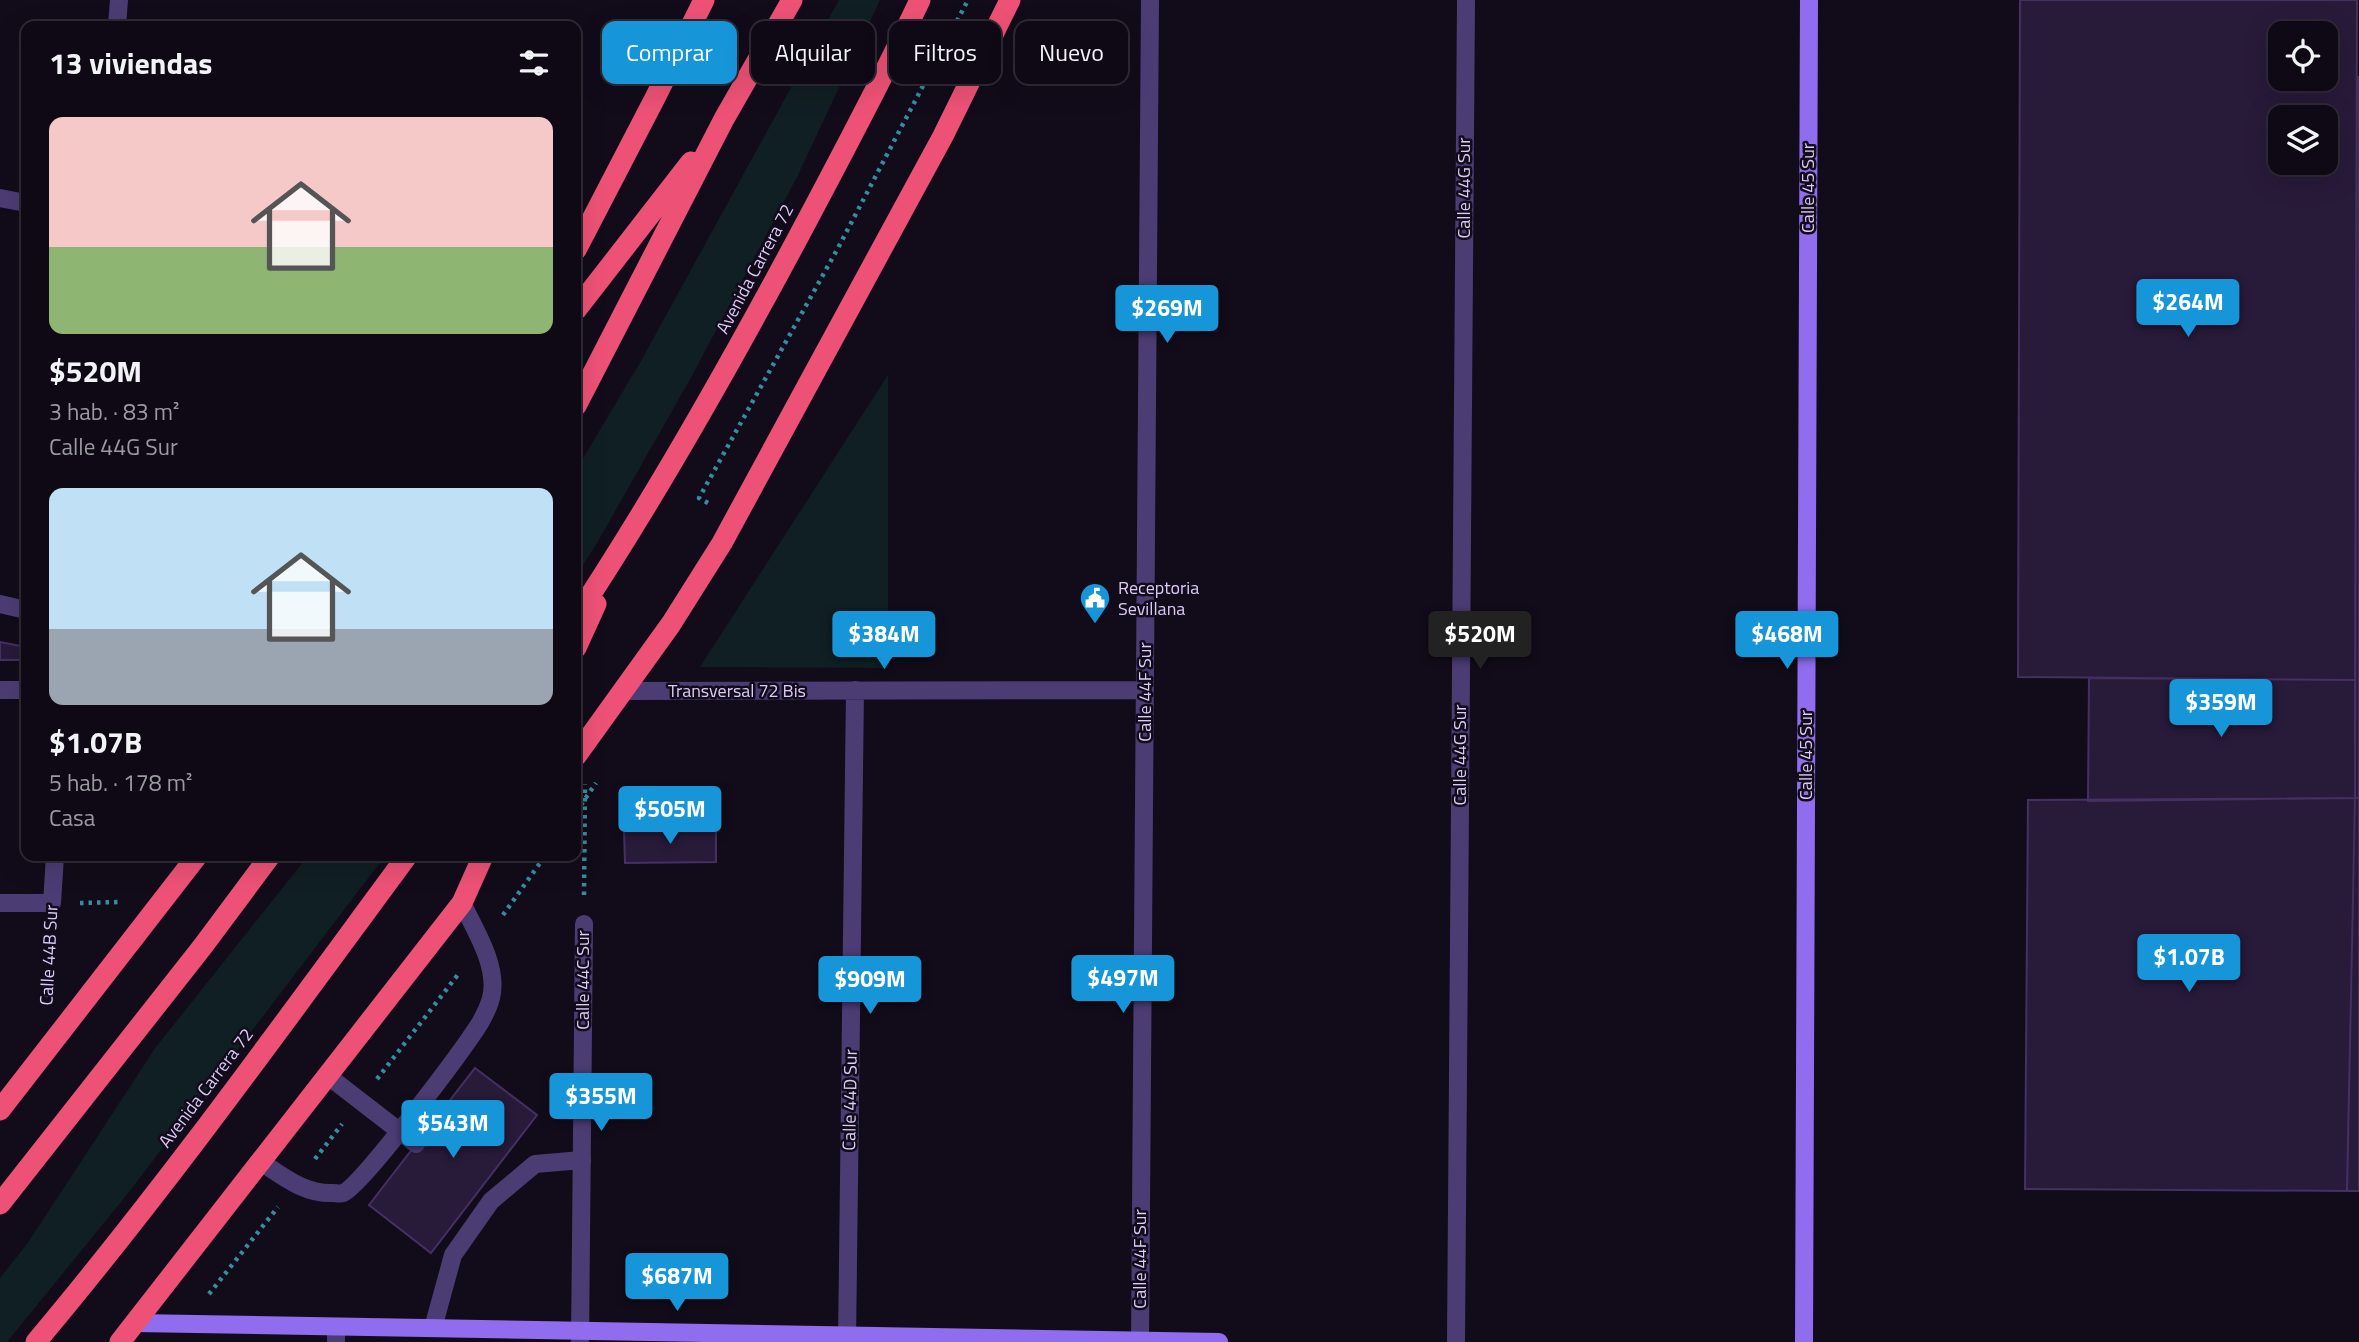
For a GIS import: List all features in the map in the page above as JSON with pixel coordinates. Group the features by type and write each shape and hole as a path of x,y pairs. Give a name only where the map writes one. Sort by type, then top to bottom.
{"highway":[{"path":"581,240 704,0"},
{"path":"581,395 724,119 792,0"},
{"name":"Avenida Carrera 72","path":"581,610 618,554 698,421 757,315 920,0"},
{"path":"581,749 671,624 722,543 936,148 1010,0"},
{"path":"581,304 724,119"},
{"name":"Avenida Carrera 72","path":"581,637 618,554"},
{"path":"0,1110 193,861"},
{"path":"0,1204 267,861"},
{"name":"Avenida Carrera 72","path":"36,1342 209,1124 403,861"},
{"path":"462,903 481,861"},
{"path":"120,1342 495,861"}],"street":[{"path":"117,21 119,0"},
{"name":"Calle 44F Sur","path":"1140,1341 1150,0"},
{"name":"Calle 44G Sur","path":"1456,1342 1466,0"},
{"name":"Calle 45 Sur","path":"1804,1342 1808,0"},
{"path":"0,198 21,202"},
{"path":"0,604 21,609"},
{"path":"0,690 21,690"},
{"name":"Calle 44D Sur","path":"847,1339 855,690"},
{"name":"Transversal 72 Bis","path":"623,691 1145,690"},
{"name":"Calle 44B Sur","path":"52,903 55,861"},
{"path":"0,903 52,903"},
{"path":"261,1162 300,1188 320,1194 344,1193 360,1179 400,1131 481,1021 492,997 491,972 482,944 462,903"},
{"name":"Calle 44C Sur","path":"580,1336 584,923"},
{"path":"328,1076 416,1144"},
{"path":"433,1328 453,1255 485,1196 535,1164 582,1160"},
{"path":"135,1323 336,1334 433,1328 580,1336 1219,1342"}],"path":[{"name":"Calle 44C Sur","path":"581,793 584,923"},
{"path":"52,903 162,901"},
{"name":"Calle 44B Sur","path":"44,1054 52,903"}],"shaded area":[{"path":"839,0 880,0 870,21 827,21"},
{"path":"793,84 841,84 798,175 693,374 581,568 581,462 641,361"},
{"path":"888,375 888,668 700,667"},
{"path":"304,861 381,861 129,1192 7,1342 0,1342 0,1278 27,1244 156,1047"}],"building":[{"path":"2020,0 2357,0 2355,680 2018,677"},
{"path":"2357,77 2359,798 2355,798"},
{"path":"0,642 21,646 21,660 0,660"},
{"path":"2089,678 2355,680 2355,798 2088,801"},
{"path":"2355,798 2359,798 2359,1191 2347,1191"},
{"path":"2355,798 2347,1191 2025,1189 2028,800"},
{"path":"716,829 716,862 625,863 624,830"},
{"path":"475,1068 537,1115 431,1253 369,1205"}],"place":[{"name":"Receptoria Sevillana","path":"1095,625"}]}
